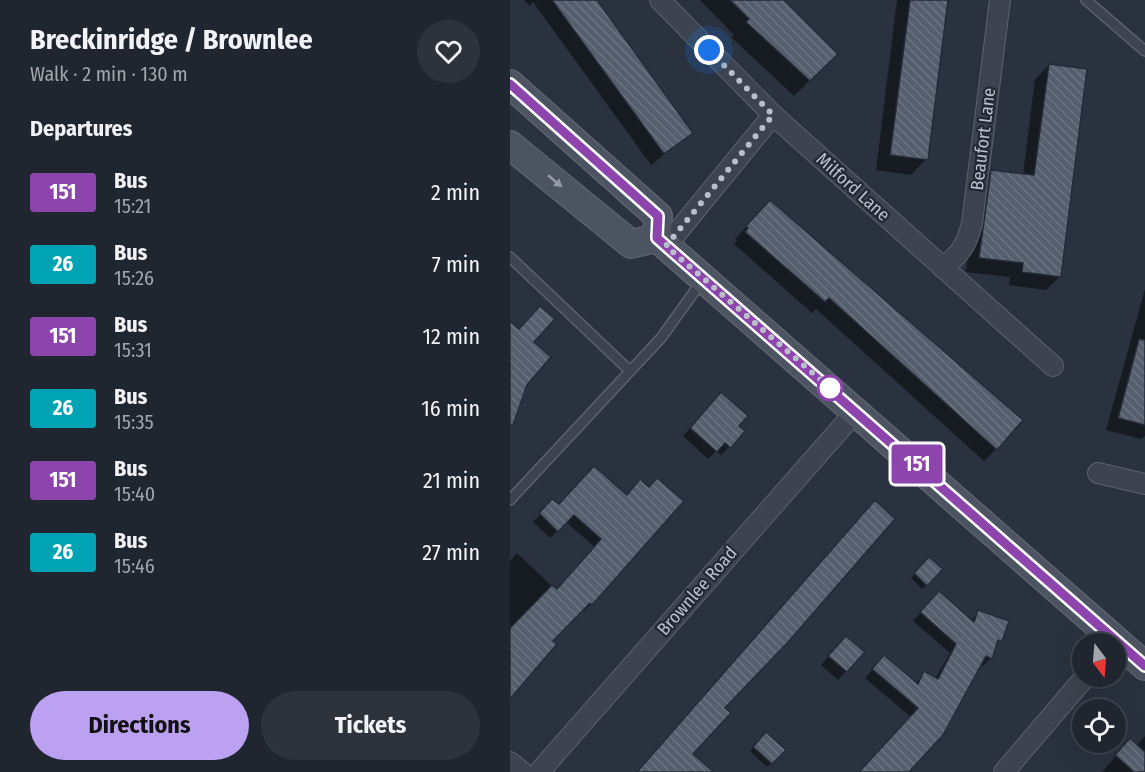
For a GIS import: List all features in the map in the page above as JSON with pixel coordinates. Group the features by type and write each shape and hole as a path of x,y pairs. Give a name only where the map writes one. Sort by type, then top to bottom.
{"main road":[{"path":"510,84 658,216 661,242 856,411 1104,633"},
{"path":"510,145 631,244 661,242"},
{"path":"1126,651 1145,666"}],"street":[{"name":"Milford Lane","path":"660,0 773,115 1053,366"},
{"name":"Beaufort Lane","path":"943,268 961,254 968,242 1000,0"},
{"path":"661,242 773,115"},
{"name":"Brownlee Road","path":"539,772 856,411"},
{"path":"1098,473 1145,484"},
{"path":"1004,772 1077,687"},
{"path":"510,762 522,772"}],"lane":[{"path":"1086,0 1145,51"},
{"path":"510,258 630,371"},
{"path":"510,500 661,339 704,279"}],"building":[{"path":"552,0 597,0 693,133 664,154"},
{"path":"730,0 784,0 838,54 810,81 746,22 749,19"},
{"path":"910,0 948,0 928,160 890,155"},
{"path":"1049,64 1087,69 1061,277 1022,272 1023,263 979,258 991,170 1034,175"},
{"path":"770,200 1023,420 997,450 829,298 825,302 745,232 748,228 746,226"},
{"path":"540,306 555,319 534,342 551,357 527,385 513,425 510,425 510,321 519,329"},
{"path":"1139,339 1145,340 1145,425 1118,418"},
{"path":"721,392 748,416 739,426 745,431 731,448 725,443 717,452 690,428"},
{"path":"594,466 627,495 640,479 649,487 657,478 684,501 592,605 590,603 553,641 557,644 510,699 510,628 552,585 557,589 601,539 574,515 558,532 539,513 552,499 559,504"},
{"path":"875,500 895,519 789,641 725,708 731,713 693,754 714,772 637,772"},
{"path":"929,557 943,569 927,586 914,573"},
{"path":"939,591 974,622 978,610 1009,621 1002,642 998,640 992,659 986,656 943,735 909,772 859,772 918,708 872,669 884,655 918,684 924,671 938,679 956,644 920,612"},
{"path":"846,636 865,652 847,672 828,656"},
{"path":"766,732 786,750 772,764 753,747"},
{"path":"1130,738 1145,752 1145,772 1134,772 1115,755 1126,753 1126,743"}],"bus line":[{"name":"151","path":"510,84 658,216 657,238 1145,666"}],"route":[{"path":"709,50 773,115 666,246 830,388"}]}
